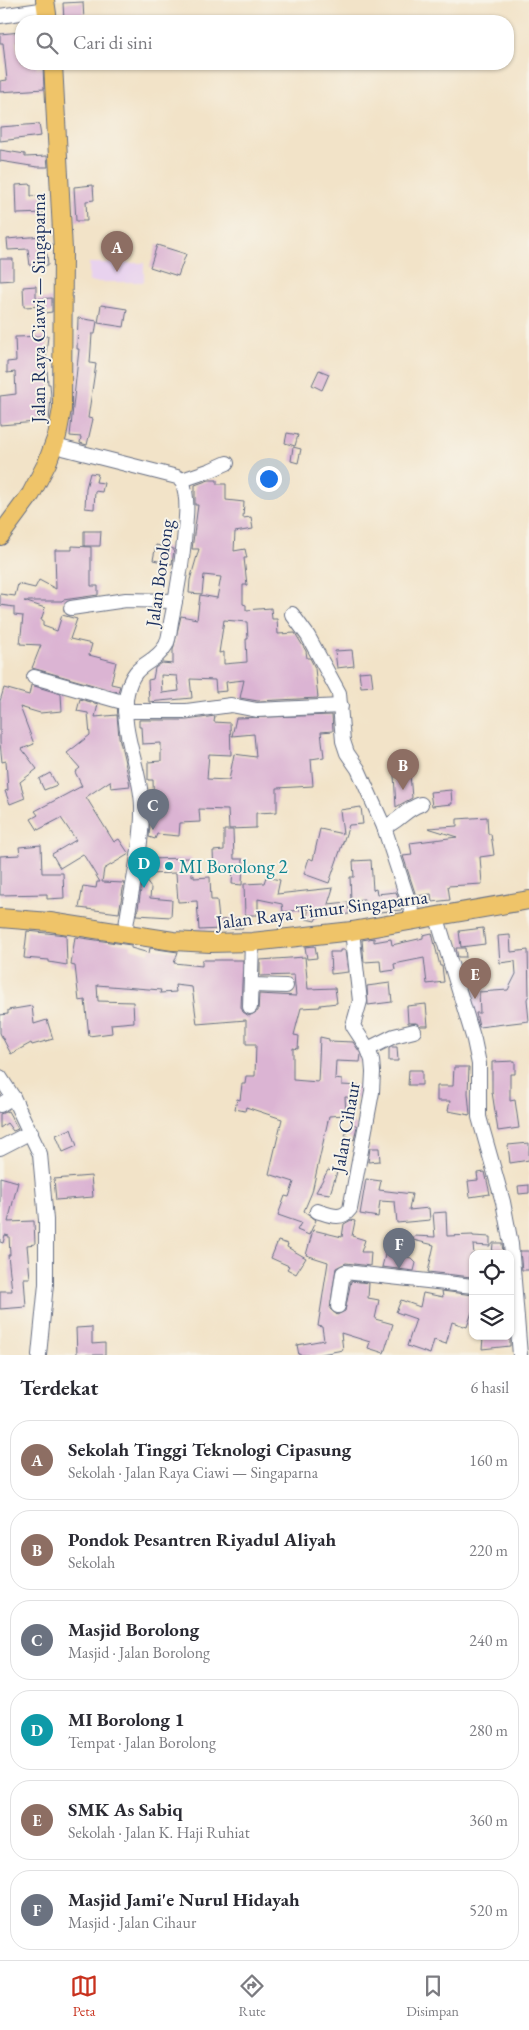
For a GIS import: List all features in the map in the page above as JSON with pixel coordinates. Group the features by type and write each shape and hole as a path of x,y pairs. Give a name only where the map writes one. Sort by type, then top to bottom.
{"main road":[{"name":"Jalan Raya Ciawi — Singaparna","path":"0,536 31,494 55,446 62,409 63,250 53,70"},
{"name":"Jalan Raya Timur Singaparna","path":"0,918 50,922 173,941 210,944 252,942 352,931 437,918 529,900"}],"street":[{"path":"0,16 47,10"},
{"path":"55,446 182,480 226,463"},
{"name":"Jalan Borolong","path":"125,934 136,868 142,808 141,793 124,718 125,707 130,681 138,667 159,653 167,644 175,601 186,516 186,489 182,480"},
{"path":"71,608 126,600 175,601"},
{"path":"292,614 308,636 339,693 343,740 347,753 358,769 384,827 416,921"},
{"path":"34,677 125,707 187,711 231,705 257,710 341,706"},
{"path":"384,827 391,824 410,808 421,804"},
{"path":"437,918 474,1040 478,1064 480,1117 503,1202 511,1250"},
{"name":"Jalan Cihaur","path":"317,1211 340,1217 345,1215 350,1209 372,1092 372,1060 368,1049 353,1026 360,1001 352,931"},
{"path":"250,1007 252,942"},
{"path":"250,985 286,986"},
{"path":"368,1049 394,1036 414,1032"},
{"path":"0,1077 13,1097 40,1154 46,1220 46,1284 39,1355"},
{"path":"0,1105 13,1097"},
{"path":"0,1148 31,1132"},
{"path":"338,1306 343,1273 345,1272 469,1286"},
{"path":"513,1295 520,1355"}],"shaded area":[{"path":"89,263 144,263 144,282 89,282"},
{"path":"513,973 529,975 529,982 516,975 508,990 479,992 480,1005 525,1003 529,995 529,1019 527,1007 477,1013 478,1027 529,1021 529,1023 476,1030 470,991 505,987"}],"building":[{"path":"83,2 84,15 64,15 63,3"},
{"path":"15,33 15,70 43,70 44,89 0,92 0,81 7,80 3,43 0,43 0,34"},
{"path":"39,124 41,136 0,141 0,127"},
{"path":"0,150 25,154 25,157 47,156 48,167 0,161"},
{"path":"31,184 31,196 42,195 44,213 17,214 16,185"},
{"path":"93,185 94,200 86,201 87,221 76,221 74,187"},
{"path":"42,236 44,254 47,254 48,265 30,266 28,249 8,250 7,239"},
{"path":"157,245 186,254 178,276 150,267"},
{"path":"0,259 13,259 13,280 0,281"},
{"path":"36,286 36,299 52,298 52,312 44,313 44,306 24,307 23,287"},
{"path":"101,305 127,309 124,327 98,323"},
{"path":"78,318 97,321 95,334 92,334 90,363 96,364 88,418 93,419 87,445 80,443 81,437 70,436 79,349 77,349"},
{"path":"48,336 46,354 51,397 49,421 0,425 0,396 16,394 15,372 7,373 7,362 16,361 15,337"},
{"path":"319,370 329,374 322,390 312,385"},
{"path":"287,433 298,435 295,446 285,443"},
{"path":"293,447 301,449 298,463 291,461"},
{"path":"90,473 98,474 96,482 104,483 102,492 95,491 94,509 85,508 86,488"},
{"path":"209,480 217,480 217,484 226,484 226,500 244,502 243,518 251,517 253,529 235,532 234,551 245,549 247,558 244,558 247,585 243,585 243,604 246,605 246,610 271,608 272,619 277,619 278,634 295,633 306,651 307,658 310,658 315,668 318,698 258,701 240,698 244,680 226,682 227,691 216,692 215,680 190,679 192,698 149,702 148,680 153,679 155,668 162,663 173,664 173,650 181,616 197,619 200,595 217,598 221,577 204,575 202,594 189,593 190,580 199,549 192,549 198,505 195,505 195,485","holes":["224,620 247,622 247,662 224,664 224,652 219,653","161,675 177,676 179,691 162,693"]},
{"path":"84,531 101,531 100,546 84,546"},
{"path":"156,545 174,549 172,564 153,560"},
{"path":"72,546 91,547 91,586 98,586 98,595 62,601 24,601 45,608 41,620 43,620 43,626 57,631 62,615 77,619 70,639 92,644 89,655 116,662 111,684 120,686 118,692 32,668 41,645 20,644 23,616 14,615 14,607 0,605 0,594 15,596 18,584 35,588 39,580 56,589 55,550 72,550"},
{"path":"352,650 354,666 337,668 335,651"},
{"path":"371,671 373,686 361,687 359,672"},
{"path":"31,685 61,694 62,711 40,713 20,707 34,744 22,749 37,769 20,782 25,798 10,804 5,791 8,790 6,761 2,762 0,743 0,701 4,688 29,695"},
{"path":"80,699 98,704 95,717 117,715 119,737 128,775 130,786 111,788 110,781 86,797 114,842 119,839 129,854 104,869 102,882 124,883 119,913 79,908 83,886 96,888 97,882 100,882 83,854 60,868 52,854 76,840 61,818 38,830 31,819 38,815 35,811 82,786 75,772 80,768 67,753 90,735 88,713 77,711"},
{"path":"332,715 333,731 321,732 324,757 311,759 313,786 277,788 277,812 256,813 256,828 229,829 228,810 199,809 200,822 180,823 179,836 157,834 155,839 149,837 150,824 154,813 153,780 148,780 148,762 161,761 161,743 142,744 139,720 187,720 215,716 214,722 230,723 231,755 209,754 207,779 229,780 234,754 256,757 254,734 232,736 236,718"},
{"path":"50,773 57,785 44,790 39,779"},
{"path":"410,774 412,798 396,807 394,775"},
{"path":"451,790 452,804 432,806 430,792"},
{"path":"361,807 363,824 349,825 329,883 304,874 309,858 313,860 320,829 343,834 340,810"},
{"path":"487,817 488,834 491,834 494,855 480,857 482,884 448,886 450,900 432,902 431,894 416,896 403,856 412,855 410,843 457,837 428,828 457,826 457,819"},
{"path":"224,830 233,830 234,859 243,859 242,885 232,884 233,869 214,871 213,851 224,850"},
{"path":"41,845 42,873 63,873 64,898 47,899 47,894 0,895 0,856 20,855 19,847"},
{"path":"191,858 192,876 194,875 194,878 210,877 211,900 217,900 219,920 242,918 243,928 199,930 197,901 178,902 176,873 146,874 146,859"},
{"path":"371,860 373,890 376,889 377,894 396,892 402,910 379,912 379,904 365,906 364,899 351,900 350,877 354,877 353,861"},
{"path":"143,877 151,888 150,898 172,900 171,917 137,915"},
{"path":"266,877 280,880 277,894 333,888 328,904 348,902 349,914 317,917 315,921 306,919 309,909 283,912 282,904 258,899 258,915 245,915 244,884 264,883"},
{"path":"483,928 485,944 461,947 459,931"},
{"path":"27,931 66,935 67,965 49,962 49,960 24,958"},
{"path":"432,933 440,966 442,966 444,982 427,984 424,958 394,964 395,970 381,972 380,961 364,962 362,940 374,938 374,942 391,939 392,945 423,938 423,935"},
{"path":"510,935 511,952 528,950 529,995 527,999 529,1021 479,1027 476,1013 480,1013 479,992 508,990 516,974 515,961 500,963 498,936"},
{"path":"75,937 131,945 131,948 149,953 150,948 178,952 174,963 202,966 202,960 243,960 241,1007 243,1012 249,1016 258,1011 259,994 296,996 294,975 260,976 260,960 305,957 308,989 335,988 337,1003 320,1005 320,1007 301,1008 294,1035 299,1036 298,1049 293,1048 293,1080 318,1082 320,1037 329,1039 329,1041 353,1042 361,1054 360,1062 336,1061 335,1079 342,1080 342,1085 359,1086 359,1098 345,1097 346,1115 329,1116 312,1192 304,1211 316,1220 309,1235 297,1230 301,1223 278,1215 285,1196 289,1197 294,1182 269,1174 282,1119 246,1107 245,1111 235,1109 237,1099 240,1100 242,1084 245,1084 246,1076 255,1076 256,1044 246,1044 246,1020 197,1024 192,987 175,985 176,992 160,993 161,990 97,985 98,1001 133,1002 134,1022 111,1024 112,1033 89,1036 85,1000 79,1001 75,966 71,965"},
{"path":"315,946 317,958 307,959 305,947"},
{"path":"456,948 465,948 466,957 458,957"},
{"path":"340,950 345,950 348,972 331,974 330,952 340,952"},
{"path":"390,983 392,1002 368,1005 367,986"},
{"path":"426,1004 428,1026 408,1023 407,1006"},
{"path":"32,1006 34,1024 47,1020 53,1039 32,1045 31,1043 11,1054 0,1033 0,1015 8,1014 8,1010"},
{"path":"397,1047 398,1061 389,1061 389,1048"},
{"path":"515,1061 515,1074 510,1074 510,1101 515,1100 519,1128 498,1131 492,1092 492,1062"},
{"path":"454,1067 469,1067 468,1093 470,1115 448,1111 450,1101 437,1101 437,1086 453,1086"},
{"path":"409,1070 422,1070 422,1085 408,1085"},
{"path":"8,1111 18,1129 13,1131 7,1123 0,1128 0,1114"},
{"path":"352,1123 357,1126 354,1140 345,1135"},
{"path":"71,1129 77,1146 63,1152 56,1135"},
{"path":"529,1143 529,1160 510,1163 508,1145"},
{"path":"370,1148 379,1148 380,1161 368,1162"},
{"path":"328,1170 337,1172 330,1194 316,1192"},
{"path":"485,1172 490,1194 470,1197 468,1181 478,1180 477,1173"},
{"path":"91,1176 93,1197 56,1200 54,1179"},
{"path":"0,1177 18,1182 8,1222 34,1221 35,1244 27,1245 30,1278 24,1278 26,1307 0,1309 0,1291 12,1291 8,1255 10,1255 9,1236 5,1235 3,1243 0,1242"},
{"path":"366,1179 381,1181 379,1190 412,1194 409,1210 429,1208 430,1220 397,1223 395,1202 380,1201 378,1217 360,1214"},
{"path":"529,1185 529,1193 519,1194 518,1186"},
{"path":"446,1212 447,1236 473,1235 490,1237 490,1246 473,1245 474,1250 469,1250 469,1277 428,1272 434,1245 413,1240 414,1236 435,1237 433,1213"},
{"path":"351,1220 355,1221 352,1236 365,1240 361,1252 371,1252 370,1266 346,1263 336,1268 330,1309 337,1315 345,1311 351,1281 369,1283 368,1298 379,1300 375,1319 393,1324 384,1353 368,1348 370,1342 341,1333 343,1350 316,1355 299,1355 297,1345 324,1340 322,1327 318,1326 328,1262 306,1255 313,1230 342,1237 344,1224"},
{"path":"278,1241 288,1244 287,1247 306,1258 296,1274 287,1269 289,1266 271,1258"},
{"path":"493,1243 502,1243 503,1250 492,1250"},
{"path":"386,1251 411,1258 416,1263 414,1271 382,1267"},
{"path":"520,1251 529,1251 529,1270 522,1270"},
{"path":"442,1291 469,1294 469,1321 467,1327 452,1322 446,1344 434,1340 430,1354 407,1346 416,1319 396,1312 401,1300 420,1307 423,1293 443,1297"},
{"path":"92,1327 92,1344 105,1343 105,1355 77,1355 76,1328"},
{"path":"483,1340 510,1340 510,1346 482,1349"}],"place":[{"name":"Sekolah Tinggi Teknologi Cipasung","path":"117,272"},
{"name":"Pondok Pesantren Riyadul Aliyah","path":"403,790"},
{"name":"Masjid Borolong","path":"153,830"},
{"name":"MI Borolong 2","path":"169,866"},
{"name":"MI Borolong 1","path":"144,888"},
{"name":"SMK As Sabiq","path":"475,999"},
{"name":"Masjid Jami'e Nurul Hidayah","path":"399,1269"}]}
